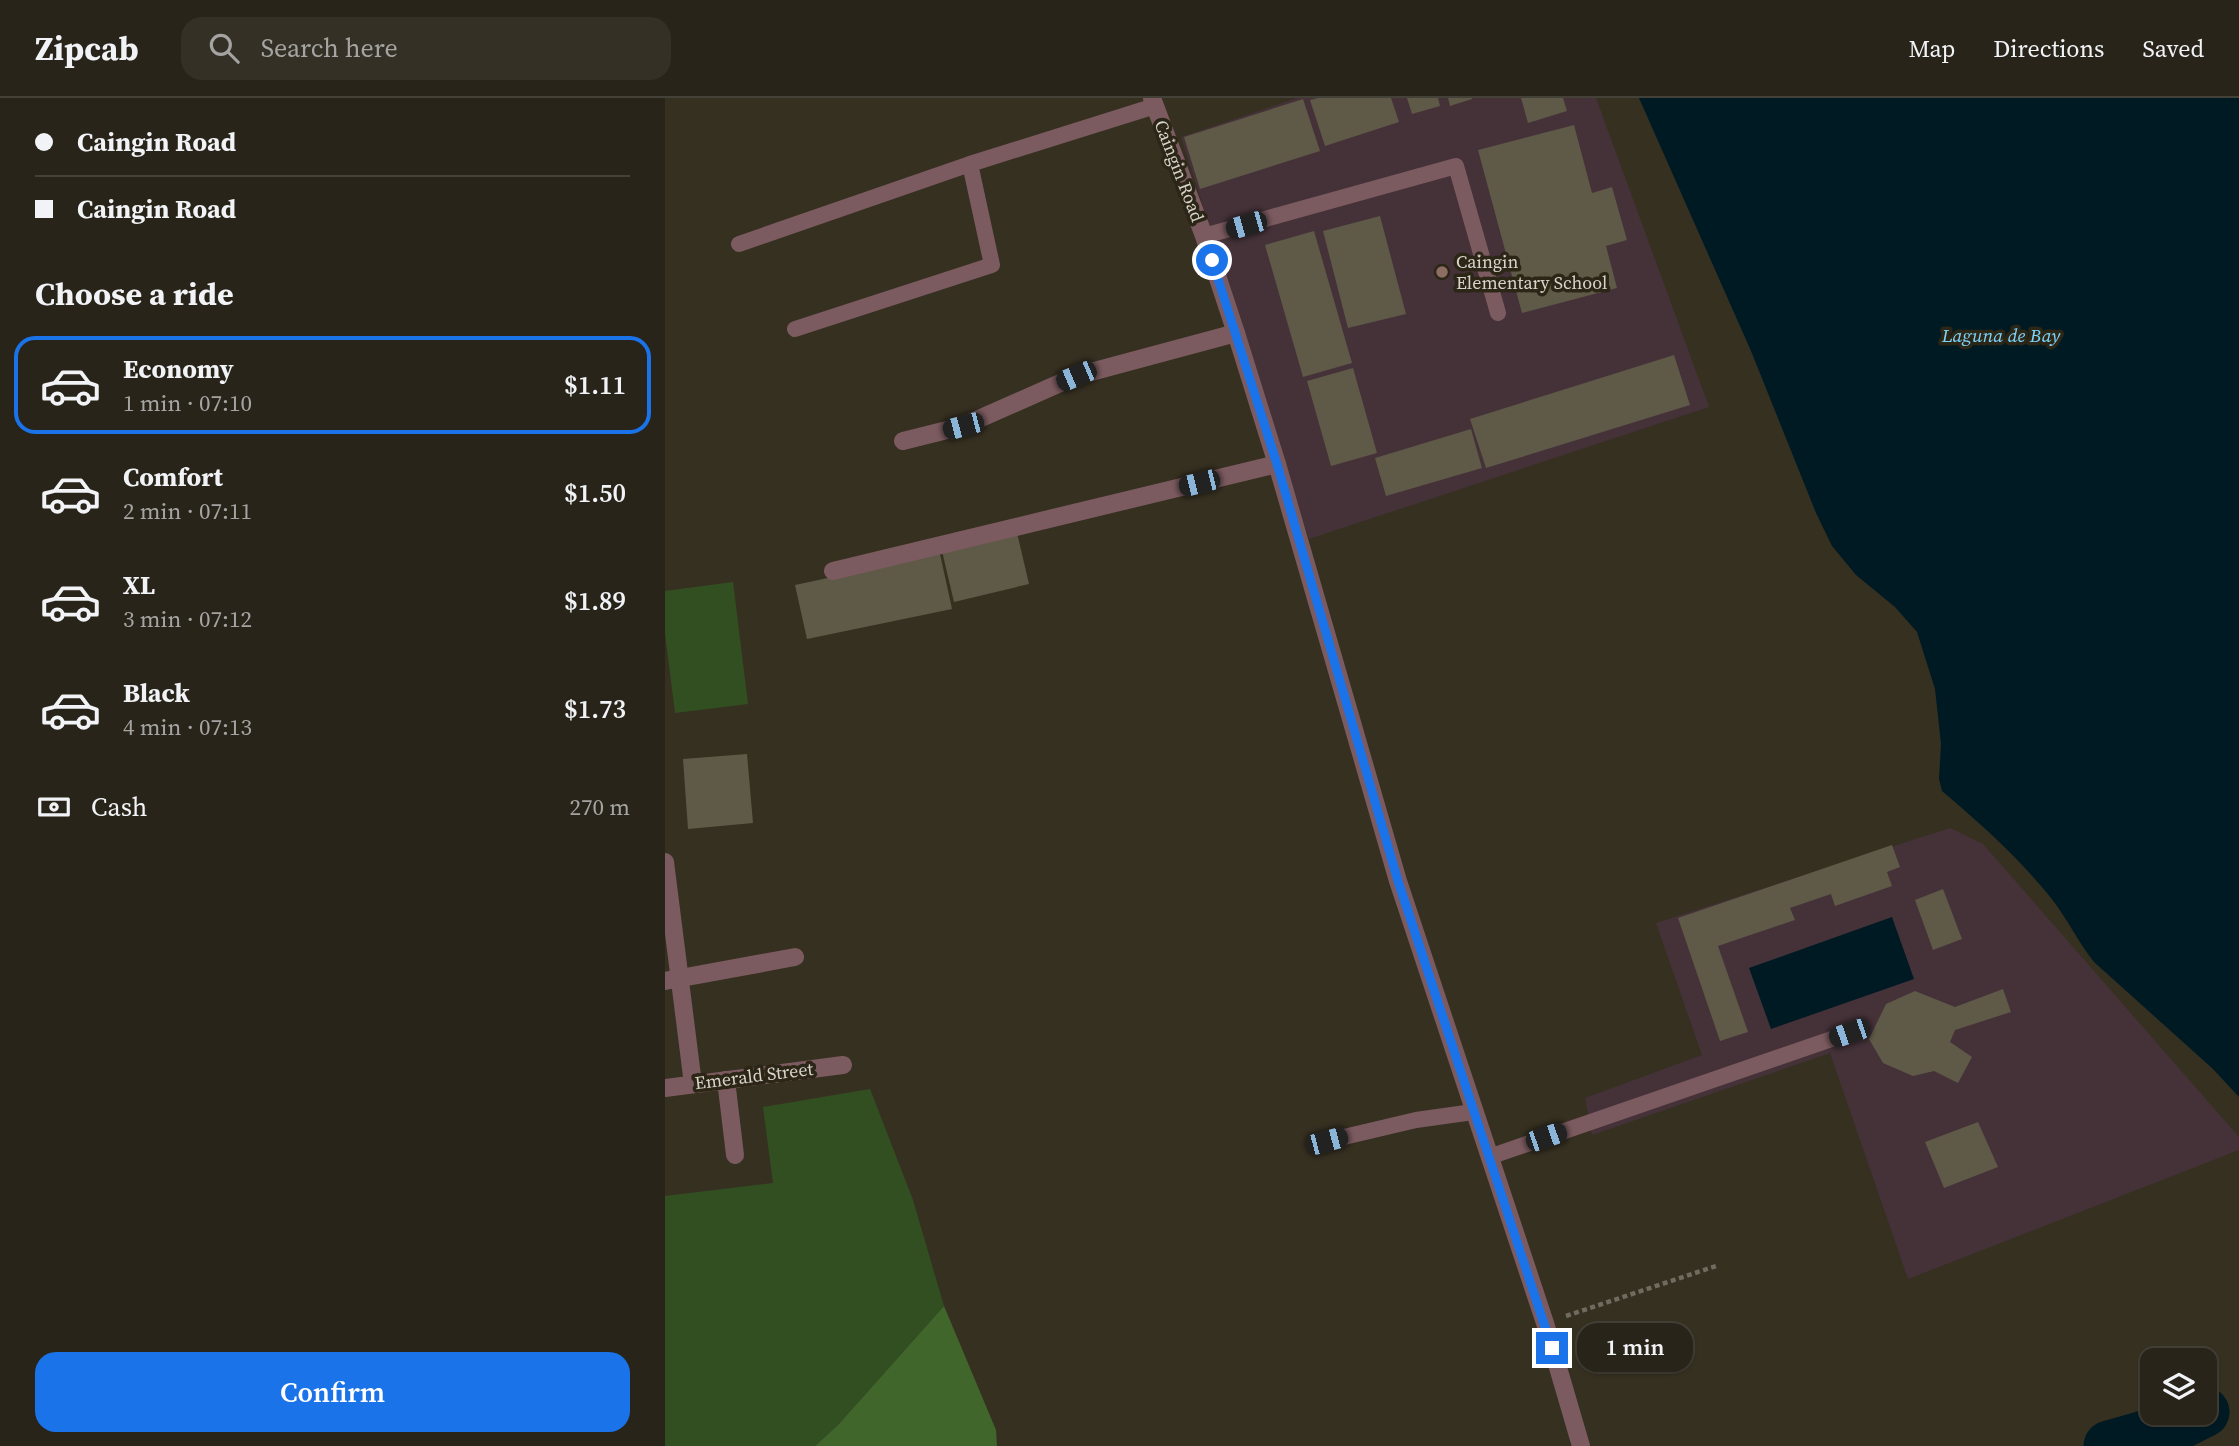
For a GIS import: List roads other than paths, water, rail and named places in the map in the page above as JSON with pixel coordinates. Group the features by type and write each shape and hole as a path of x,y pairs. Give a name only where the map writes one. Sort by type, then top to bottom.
{"street":[{"name":"Caingin Road","path":"1154,102 1204,236 1277,464 1398,881 1545,1323 1581,1446"},
{"path":"903,442 963,426 1076,376 1235,333"},
{"path":"833,571 1277,464"},
{"path":"665,865 673,980 694,1084"},
{"path":"673,980 795,957"},
{"name":"Emerald Street","path":"665,1088 843,1065"},
{"path":"726,1080 734,1155"}],"lane":[{"path":"739,244 1154,102"},
{"path":"795,329 992,265 970,164"},
{"path":"1204,236 1456,166 1498,313"},
{"path":"1489,1157 1849,1033"},
{"path":"1327,1141 1393,1125 1473,1112"}],"water":[{"name":"Laguna de Bay","path":"1639,98 2239,98 2239,1097 2213,1069 2094,962 2039,883 1999,842 1942,791 1939,779 1941,744 1935,689 1917,632 1895,607 1856,575 1832,546 1816,513 1751,351"},
{"path":"1892,917 1914,979 1771,1029 1749,968"}],"waterway":[{"path":"2109,1446 2178,1425"}],"place":[{"name":"Caingin Elementary School","path":"1442,272"}]}
